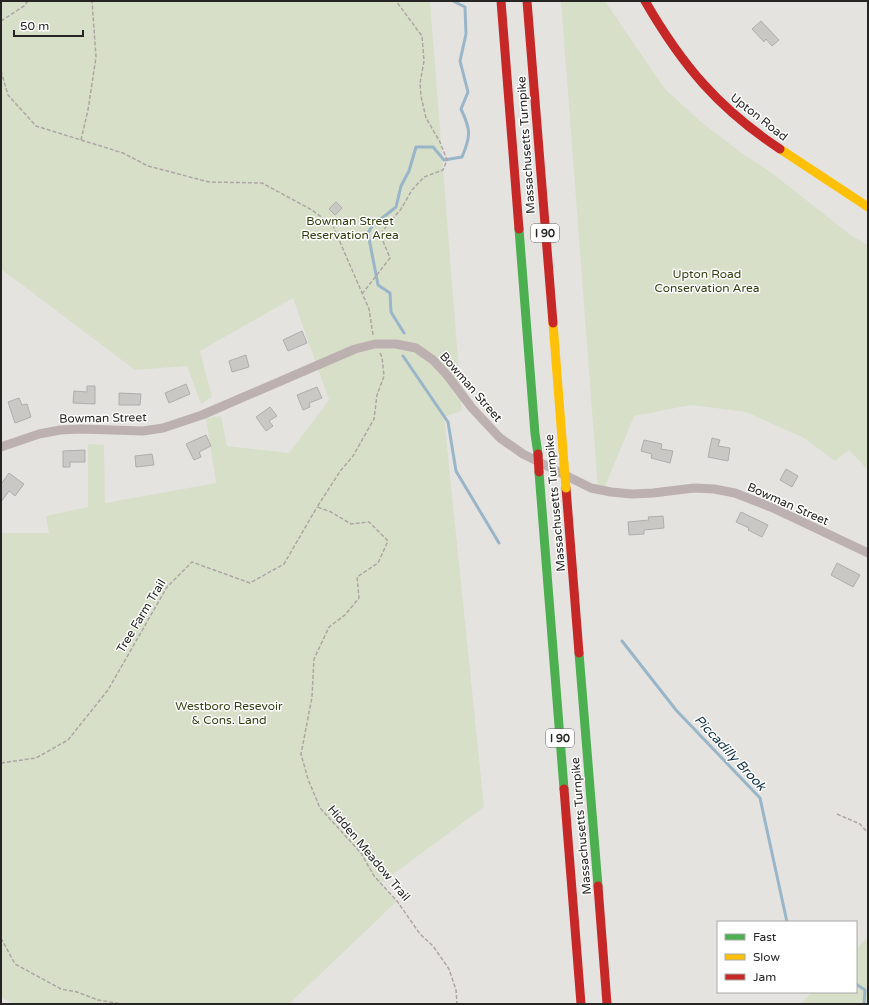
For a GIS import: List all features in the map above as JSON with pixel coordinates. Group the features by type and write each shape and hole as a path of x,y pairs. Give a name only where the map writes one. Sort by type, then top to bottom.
{"main road":[{"name":"Massachusetts Turnpike","path":"501,1 581,1004"},
{"name":"Massachusetts Turnpike","path":"527,1 607,1004"},
{"name":"Upton Road","path":"645,1 662,30 686,63 728,110 761,136 868,207"}],"street":[{"name":"Bowman Street","path":"1,447 39,434 60,430 81,429 143,431 163,428 202,415 355,349 375,344 396,344 416,348 433,360 447,375 472,408 500,438 524,454 591,488 632,494 694,488 714,489 735,493 774,508 868,553"}],"path":[{"path":"1,21 24,6 28,1"},
{"path":"81,140 88,110 96,57 92,1"},
{"path":"362,294 390,258 380,234 401,209 412,190 424,177 443,170 447,160 440,142 426,118 421,96 420,83 424,61 422,36 396,1"},
{"path":"1,71 8,95 36,126 123,153 148,166 209,182 262,183 312,210 333,226 344,248 369,309 375,344 382,357 384,376 377,395 374,419 353,456 341,470 318,507"},
{"name":"Tree Farm Trail","path":"1,763 36,758 68,740 108,690 167,587 192,562 250,583 284,564 318,507"},
{"name":"Hidden Meadow Trail","path":"318,507 331,512 351,524 369,522 388,541 378,563 357,577 359,598 345,615 329,627 314,659 312,697 301,754 308,779 320,808 360,853 374,876 397,901 420,934 433,946 449,969 456,990 457,1004"},
{"path":"837,814 860,824 868,833"},
{"path":"1,938 16,964 61,990 77,992 98,1000 122,1004"}],"green space":[{"name":"Westboro Resevoir & Cons. Land","path":"1,1 430,1 462,411 444,417 484,807 380,884 397,901 289,1004 13,1004 1,997 1,533 49,533 46,516 88,507 88,444 104,445 105,503 216,483 206,418 221,416 227,446 289,453 329,400 293,298 200,351 212,397 201,404 187,366 135,370 1,269"},
{"name":"Upton Road Conservation Area","path":"561,1 605,1 664,88 700,121 743,154 768,170 852,236 868,245 868,470 849,450 835,461 804,438 746,412 691,405 634,416 604,489 598,490"},
{"path":"868,937 868,1004 800,1004 811,993 857,993 857,948"}],"building":[{"path":"761,21 779,40 772,46 766,39 764,42 752,29"},
{"path":"336,202 342,208 335,215 329,209"},
{"path":"302,331 307,343 288,351 283,340"},
{"path":"246,355 249,367 232,372 229,361"},
{"path":"186,384 190,394 169,403 165,393"},
{"path":"87,386 95,386 95,404 73,403 74,391 87,392"},
{"path":"317,387 322,398 309,403 310,407 303,410 297,395"},
{"path":"119,393 141,394 140,405 119,405"},
{"path":"19,398 22,405 27,404 31,417 15,423 8,402"},
{"path":"270,407 277,416 269,421 273,426 266,431 256,417"},
{"path":"206,435 211,446 199,452 201,457 194,460 186,444"},
{"path":"712,438 720,440 718,446 730,448 728,461 708,457"},
{"path":"644,440 662,444 661,449 673,451 670,463 651,458 652,454 641,451"},
{"path":"85,450 85,462 70,462 70,467 63,467 63,451"},
{"path":"152,454 154,465 136,467 135,456"},
{"path":"786,469 798,476 792,487 780,480"},
{"path":"9,473 24,484 15,496 9,491 1,502 1,484"},
{"path":"741,512 768,525 762,537 748,530 749,528 736,522"},
{"path":"663,516 664,528 644,530 644,534 629,535 628,522 649,520 648,517"},
{"path":"837,563 860,575 853,587 831,575"}],"waterway":[{"name":"Piccadilly Brook","path":"404,333 391,312 390,293 378,285 368,233 372,226 396,207 401,186 409,171 416,147 433,147 444,160 462,157 465,150 469,133 467,122 461,109 468,92 460,61 466,34 465,7 453,1"},
{"name":"Piccadilly Brook","path":"403,356 448,422 456,471 499,543"},
{"name":"Piccadilly Brook","path":"622,641 676,710 760,798 787,921"},
{"name":"Piccadilly Brook","path":"857,985 865,990 864,1004"}],"traffic: fast":[{"path":"519,229 535,434 538,454"},
{"path":"539,472 564,789"},
{"path":"579,653 598,886"}],"traffic: slow":[{"path":"780,149 868,207"},
{"path":"553,323 564,464"},
{"path":"564,464 566,488"}],"traffic: jam":[{"path":"501,1 519,229"},
{"path":"527,1 553,323"},
{"path":"645,1 673,45 703,84 738,118 780,149"},
{"path":"538,454 539,472"},
{"path":"566,488 579,653"},
{"path":"564,789 581,1004"},
{"path":"598,886 607,1004"}],"park label":[{"name":"Bowman Street Reservation Area","path":"350,228"}]}
